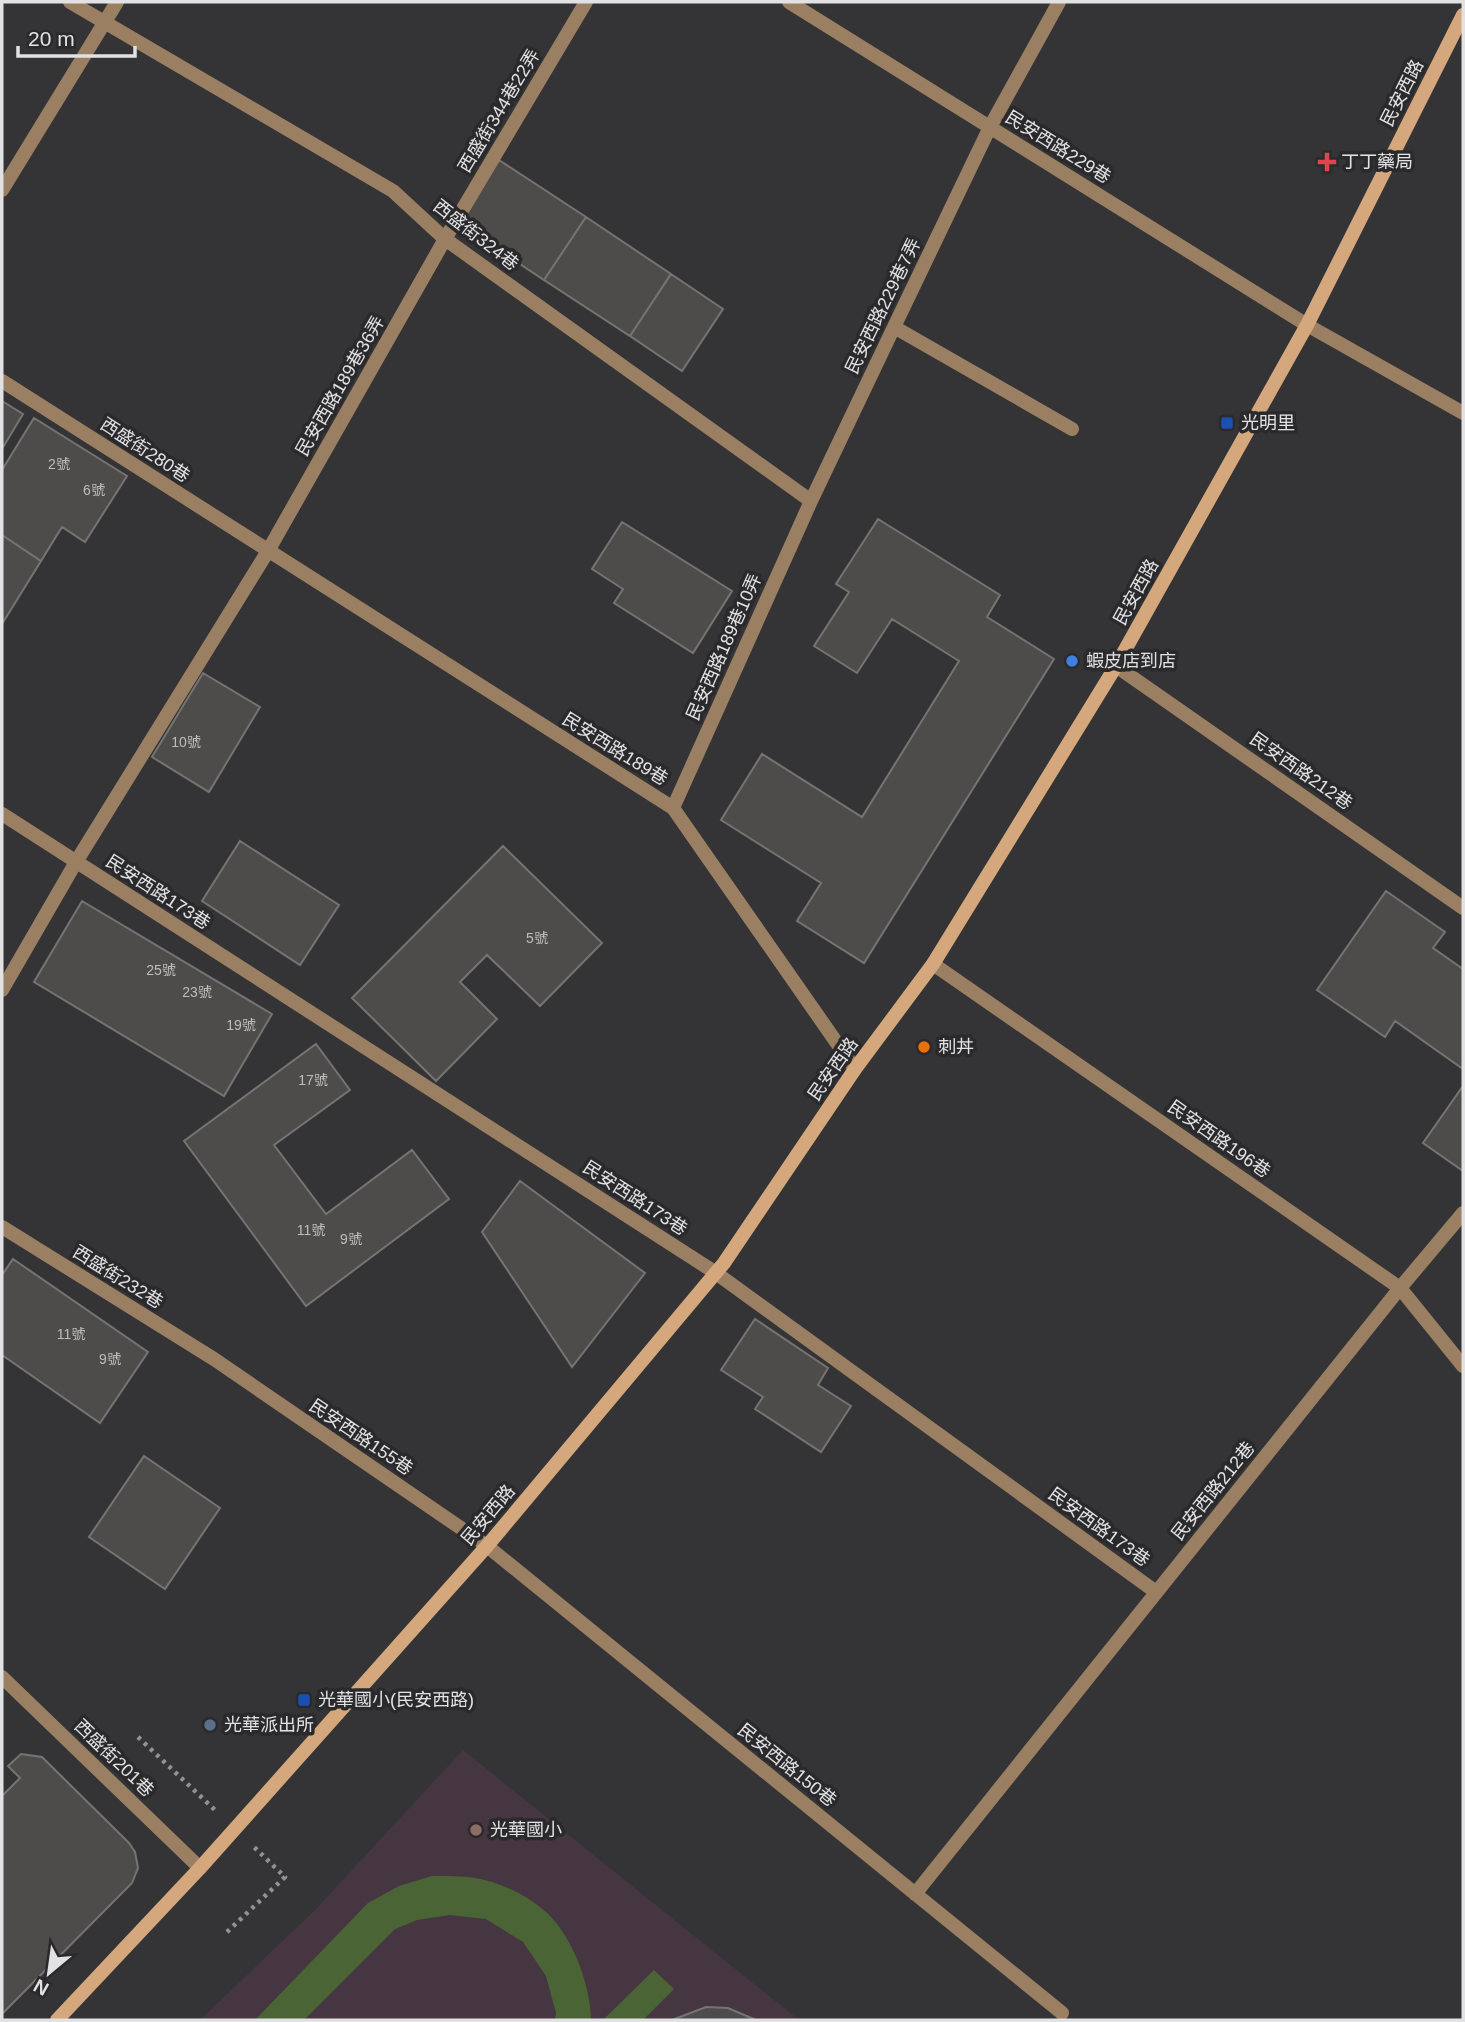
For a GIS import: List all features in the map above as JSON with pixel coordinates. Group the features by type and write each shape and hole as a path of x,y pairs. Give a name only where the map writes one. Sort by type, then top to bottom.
{"street":[{"name":"西盛街324巷","path":"70,2 393,191 445,239 811,501"},
{"path":"2,190 117,2"},
{"name":"西盛街344巷22弄","path":"445,239 586,2"},
{"name":"民安西路229巷","path":"789,2 1307,325 1463,413"},
{"name":"民安西路229巷7弄","path":"811,501 990,127 1059,2"},
{"name":"民安西路","path":"57,2020 200,1868 487,1546 716,1273 855,1069 933,964 1116,666 1307,325 1463,15"},
{"name":"民安西路189巷36弄","path":"2,990 76,862 268,551 445,239"},
{"path":"894,327 1072,429"},
{"name":"西盛街280巷","path":"2,381 268,551"},
{"name":"民安西路189巷10弄","path":"673,808 811,501"},
{"name":"民安西路189巷","path":"268,551 673,808 855,1069"},
{"name":"民安西路212巷","path":"1116,666 1463,908"},
{"name":"民安西路173巷","path":"2,814 716,1273 1156,1592"},
{"name":"民安西路196巷","path":"933,964 1400,1288 1463,1366"},
{"name":"民安西路212巷","path":"915,1894 1463,1213"},
{"name":"西盛街232巷","path":"2,1227 214,1359"},
{"name":"民安西路155巷","path":"214,1359 487,1546"},
{"name":"民安西路150巷","path":"487,1546 1062,2013"},
{"name":"西盛街201巷","path":"2,1677 200,1868"}],"path":[{"path":"138,1737 211,1806"},
{"path":"227,1932 285,1877"}],"shaded area":[{"name":"光華國小","path":"463,1750 799,2020 200,2020 315,1910"}],"green space":[{"path":"432,1876 470,1877 495,1883 526,1897 544,1910 567,1939 580,1966 588,1994 591,2020 555,2020 556,2013 546,1976 523,1942 486,1919 450,1915 417,1920 395,1929 304,2020 255,2020 368,1903 399,1886"},
{"path":"654,1970 674,1989 643,2020 603,2020"}],"building":[{"path":"499,160 586,217 544,280 458,223"},
{"path":"586,217 671,274 630,336 544,280"},
{"path":"671,274 723,309 682,371 630,336"},
{"path":"2,401 23,414 2,449"},
{"path":"34,418 127,476 85,542 62,527 41,561 2,535 2,470"},
{"path":"878,519 1000,595 987,617 1054,659 864,963 797,921 821,883 721,820 762,754 862,817 959,661 892,619 857,673 814,646 849,592 836,584"},
{"path":"622,522 732,591 693,653 614,603 623,589 592,569"},
{"path":"2,535 41,561 2,624"},
{"path":"203,673 260,707 209,792 152,757"},
{"path":"240,841 339,905 300,965 202,901"},
{"path":"503,846 602,943 540,1006 487,955 460,982 497,1019 436,1081 352,998"},
{"path":"1386,891 1445,932 1433,948 1463,969 1463,1069 1395,1021 1385,1037 1317,990"},
{"path":"82,901 272,1014 224,1096 34,982"},
{"path":"316,1044 350,1090 274,1145 326,1214 412,1150 449,1199 306,1306 184,1141"},
{"path":"1463,1086 1463,1171 1423,1143"},
{"path":"520,1181 645,1273 572,1367 482,1232"},
{"path":"13,1259 148,1352 100,1423 2,1355 2,1275"},
{"path":"755,1319 828,1368 818,1385 851,1406 821,1452 755,1409 763,1397 721,1370"},
{"path":"144,1456 220,1508 165,1589 89,1537"},
{"path":"21,1754 42,1757 129,1843 135,1852 138,1868 132,1883 2,2014 2,1796 20,1778 8,1766"},
{"path":"706,2007 728,2008 756,2020 672,2020"}],"place":[{"name":"丁丁藥局","path":"1327,162"},
{"name":"光明里","path":"1227,423"},
{"name":"蝦皮店到店","path":"1072,661"},
{"name":"刺丼","path":"924,1047"},
{"name":"光華國小(民安西路)","path":"304,1700"},
{"name":"光華派出所","path":"210,1725"},
{"name":"光華國小","path":"476,1830"}]}
